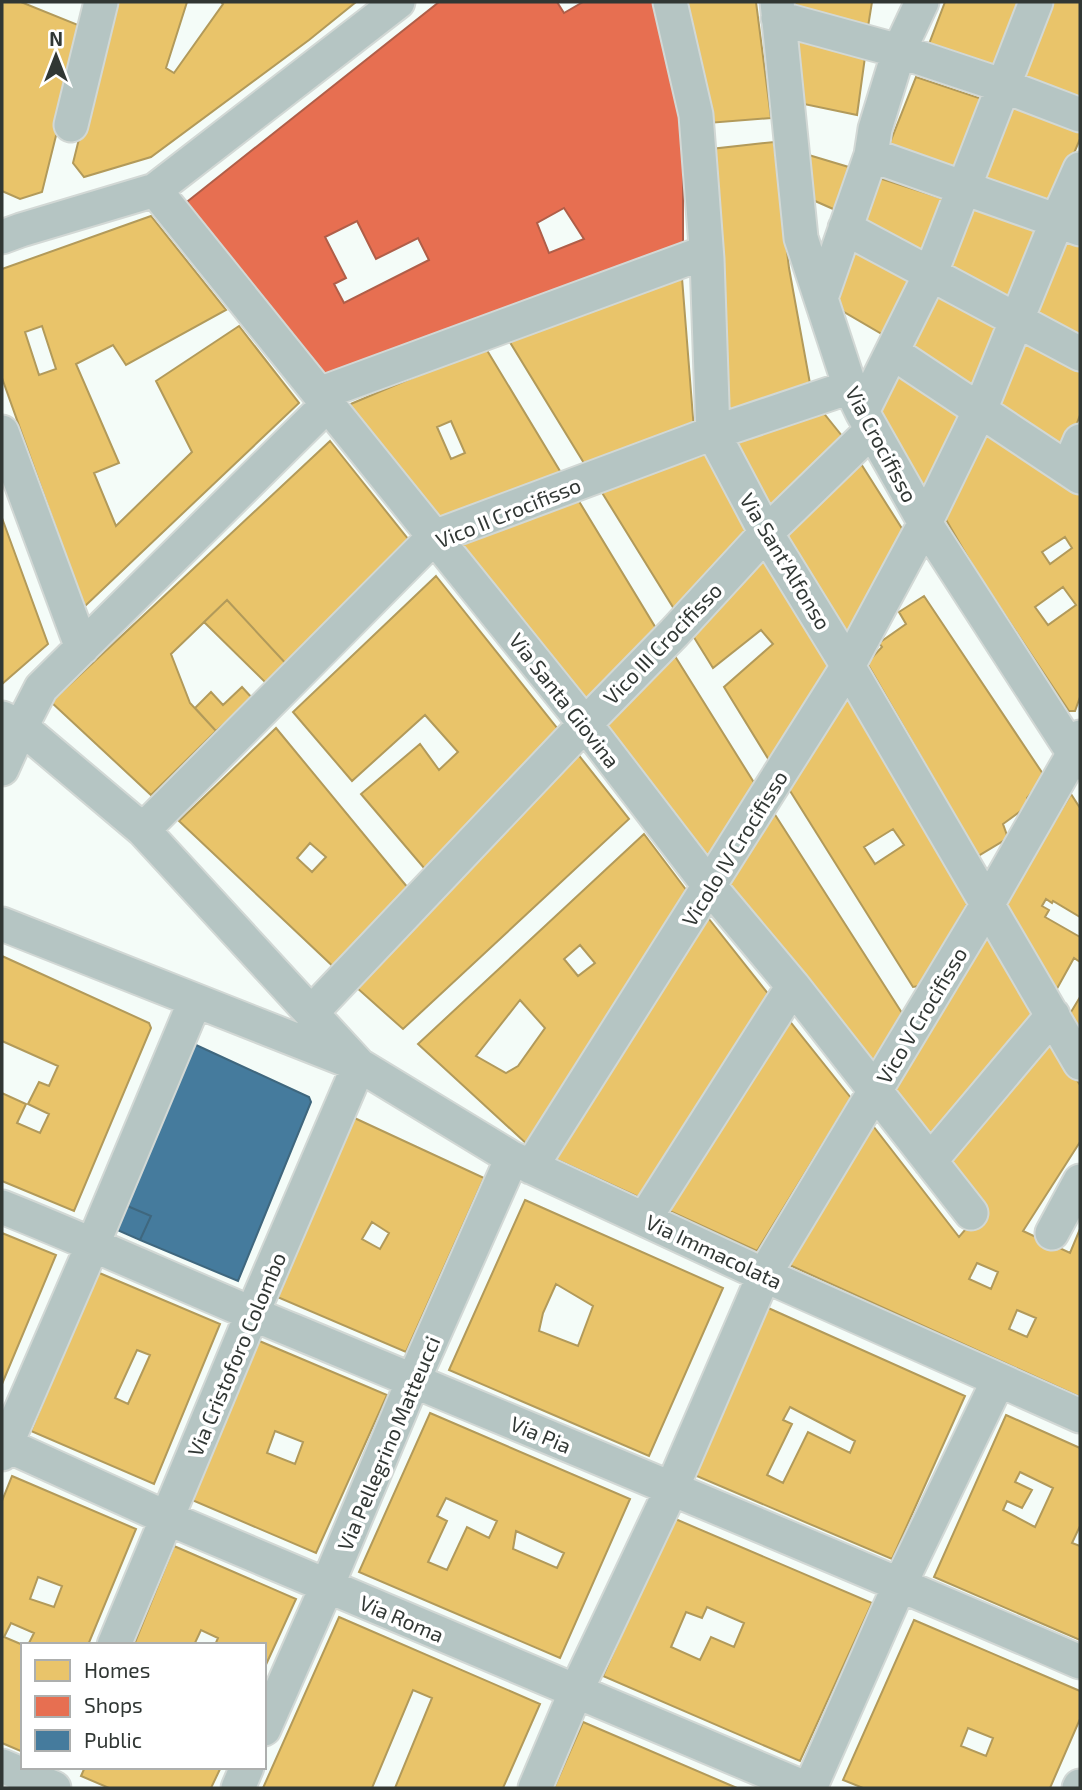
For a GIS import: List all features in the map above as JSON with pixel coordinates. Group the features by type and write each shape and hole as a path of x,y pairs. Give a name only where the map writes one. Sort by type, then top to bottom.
{"street":[{"path":"71,125 101,2"},
{"path":"8,230 155,190 398,2"},
{"name":"Via Sant'Alfonso","path":"670,2 696,115 706,253 713,433 766,533 848,666 1080,1063"},
{"path":"821,298 871,155 875,129 899,51 922,2"},
{"name":"Vico III Crocifisso","path":"312,1013 766,533 861,410 930,275 1036,2"},
{"path":"778,10 1004,86 1080,115"},
{"name":"Via Crocifisso","path":"778,10 801,238 861,410 925,523 1078,751"},
{"path":"871,155 1069,225"},
{"name":"Vicolo IV Crocifisso","path":"522,1163 710,887 848,666 925,523 980,410 1017,321 1069,225 1080,169"},
{"name":"Via Santa Giovina","path":"155,190 585,724 710,887 793,986 971,1213"},
{"path":"845,229 1080,354"},
{"path":"2,769 11,722 323,399 706,253"},
{"path":"892,352 980,410 1076,462"},
{"name":"Vico II Crocifisso","path":"143,830 434,537 713,433 861,410"},
{"path":"2,432 82,648"},
{"name":"Via Immacolata","path":"11,722 143,830 359,1065"},
{"name":"Vico V Crocifisso","path":"535,1788 576,1691 672,1488 764,1275 1078,751"},
{"name":"Via Immacolata","path":"2,924 359,1065 522,1163 1080,1416"},
{"path":"645,1219 793,986"},
{"path":"3,1447 93,1244 195,1001"},
{"path":"930,1161 1053,1015"},
{"name":"Via Cristoforo Colombo","path":"115,1643 359,1065"},
{"name":"Via Pellegrino Matteucci","path":"266,1724 413,1381 522,1163"},
{"path":"1052,1233 1080,1181"},
{"name":"Via Pia","path":"2,1207 1080,1662"},
{"path":"808,1788 900,1584 998,1381"},
{"name":"Via Roma","path":"3,1447 808,1788"},
{"path":"2,1766 55,1788 63,1769"},
{"path":"238,1788 246,1769"}],"building: Homes":[{"path":"2,2 21,2 83,27 42,192 20,199 2,191"},
{"path":"113,2 187,2 166,68 174,73 223,4 221,2 356,2 151,157 84,177 73,163"},
{"path":"685,2 756,2 771,118 708,123"},
{"path":"790,2 872,2 867,33 791,10"},
{"path":"945,2 1025,2 995,75 926,52"},
{"path":"1052,2 1080,2 1080,104 1018,84"},
{"path":"792,37 865,57 857,115 799,103"},
{"path":"916,77 985,100 953,176 886,153"},
{"path":"1009,106 1080,129 1080,139 1052,205 977,181"},
{"path":"774,142 789,268 811,389 727,417 711,149"},
{"path":"802,153 852,168 840,212 806,197"},
{"path":"876,177 944,199 920,254 859,223"},
{"path":"967,206 1042,230 1013,301 942,265"},
{"path":"151,216 226,310 126,365 113,345 76,364 119,463 94,473 116,526 192,452 156,381 239,326 299,403 84,607 2,378 2,269","holes":["42,326 56,369 39,375 25,332"]},
{"path":"1066,237 1080,241 1080,336 1034,312"},
{"path":"849,248 912,277 887,337 827,302"},
{"path":"682,278 694,430 587,468 508,339"},
{"path":"932,289 1002,326 974,393 907,350"},
{"path":"1024,337 1080,370 1080,415 1066,452 994,407"},
{"path":"485,347 563,476 438,522 346,406","holes":["451,421 465,453 451,459 437,427"]},
{"path":"894,368 965,414 926,493 874,410"},
{"path":"822,411 842,436 769,516 728,445"},
{"path":"987,430 1080,490 1080,697 1075,711 1069,711 977,573 945,518","holes":["1065,537 1072,548 1050,564 1042,552","1063,587 1076,605 1048,625 1035,607"]},
{"path":"330,441 412,544 289,667 227,600 171,654 190,703 216,731 151,795 51,702"},
{"path":"706,454 750,533 676,612 601,491"},
{"path":"856,456 908,538 846,646 780,535"},
{"path":"577,498 657,630 587,707 454,542"},
{"path":"2,518 48,644 2,684"},
{"path":"763,554 831,670 772,765 724,687 773,644 761,630 713,668 690,631"},
{"path":"436,576 561,733 430,875 361,794 420,744 439,770 458,752 425,715 352,781 293,712"},
{"path":"924,596 1045,777 1027,798 1029,805 1003,824 1008,838 978,856 867,663 882,647 879,643 906,624 899,612"},
{"path":"227,600 289,667 268,685 204,622"},
{"path":"673,653 758,789 712,864 602,726"},
{"path":"242,687 253,699 216,731 195,708 211,692 223,705"},
{"path":"847,698 968,903 919,986 913,987 787,786","holes":["893,829 904,845 875,864 864,847"]},
{"path":"276,728 413,894 339,972 179,821","holes":["310,843 326,857 312,872 297,858"]},
{"path":"577,753 629,819 403,1029 356,987"},
{"path":"1071,794 1080,808 1080,917 1053,901 1052,903 1046,899 1042,906 1049,910 1045,917 1080,937 1080,962 1074,958 1054,994 1002,908"},
{"path":"772,810 902,1013 871,1065 726,882"},
{"path":"644,834 690,895 529,1146 418,1044","holes":["580,945 595,963 578,976 564,959","520,1000 545,1028 518,1066 506,1073 476,1056"]},
{"path":"705,914 773,1000 645,1200 551,1157"},
{"path":"988,932 1039,1019 932,1143 890,1089"},
{"path":"2,956 149,1023 151,1028 74,1211 2,1181 2,1093 26,1104 17,1123 40,1133 49,1114 28,1104 39,1082 49,1086 58,1066 2,1041"},
{"path":"1080,997 1080,1038 1068,1017"},
{"path":"784,1014 851,1098 757,1251 661,1207"},
{"path":"1050,1037 1080,1085 1080,1142 1023,1231 1070,1253 1080,1229 1080,1397 785,1263 870,1122 959,1237 985,1207 945,1159","holes":["977,1263 998,1272 991,1289 969,1279","1017,1310 1036,1318 1027,1337 1009,1329"]},
{"path":"348,1115 484,1178 406,1352 275,1296","holes":["372,1222 389,1233 380,1249 362,1239"]},
{"path":"525,1200 723,1288 649,1456 449,1370","holes":["556,1284 593,1306 578,1346 539,1331 543,1313"]},
{"path":"2,1233 56,1255 2,1384"},
{"path":"97,1272 220,1324 154,1484 31,1431","holes":["137,1350 150,1355 128,1404 115,1398"]},
{"path":"766,1307 965,1396 892,1559 692,1474","holes":["790,1407 855,1441 850,1453 808,1432 783,1483 767,1475 792,1424 783,1420"]},
{"path":"257,1340 387,1395 316,1553 192,1500","holes":["275,1431 303,1442 295,1464 267,1453"]},
{"path":"430,1413 630,1499 560,1658 359,1572","holes":["446,1498 497,1521 489,1538 467,1527 447,1570 428,1562 447,1521 437,1516","516,1531 564,1553 557,1568 513,1549"]},
{"path":"1006,1415 1080,1448 1080,1526 1072,1543 1080,1546 1080,1640 934,1577","holes":["1020,1472 1053,1488 1035,1527 1003,1510 1007,1501 1022,1508 1032,1490 1015,1482"]},
{"path":"12,1476 136,1529 89,1643 29,1643 34,1633 11,1623 4,1637 21,1644 21,1751 2,1743 2,1501","holes":["38,1577 62,1586 54,1607 30,1599"]},
{"path":"673,1518 872,1603 800,1761 603,1676","holes":["707,1607 744,1623 734,1647 711,1637 700,1660 671,1647 686,1612 702,1618"]},
{"path":"174,1546 296,1599 266,1665 266,1643 216,1643 218,1638 201,1630 195,1643 135,1643"},
{"path":"339,1617 540,1704 503,1788 395,1788 432,1698 413,1690 372,1788 263,1788"},
{"path":"914,1620 1080,1691 1080,1719 1050,1788 863,1788 843,1780","holes":["968,1728 993,1738 986,1756 961,1746"]},
{"path":"583,1722 737,1788 554,1788"},
{"path":"84,1769 220,1769 211,1788 109,1788 81,1776"}],"building: Shops":[{"path":"439,2 557,2 564,13 583,2 654,2 683,121 683,249 331,377 320,375 187,208 188,201","holes":["564,208 584,239 549,253 537,223","357,221 376,259 418,238 429,260 344,303 334,284 346,278 325,237"]}],"building: Public":[{"path":"196,1045 309,1097 311,1102 238,1281 140,1240 151,1216 125,1205 191,1047"},
{"path":"125,1205 151,1216 140,1240 115,1229"}]}
